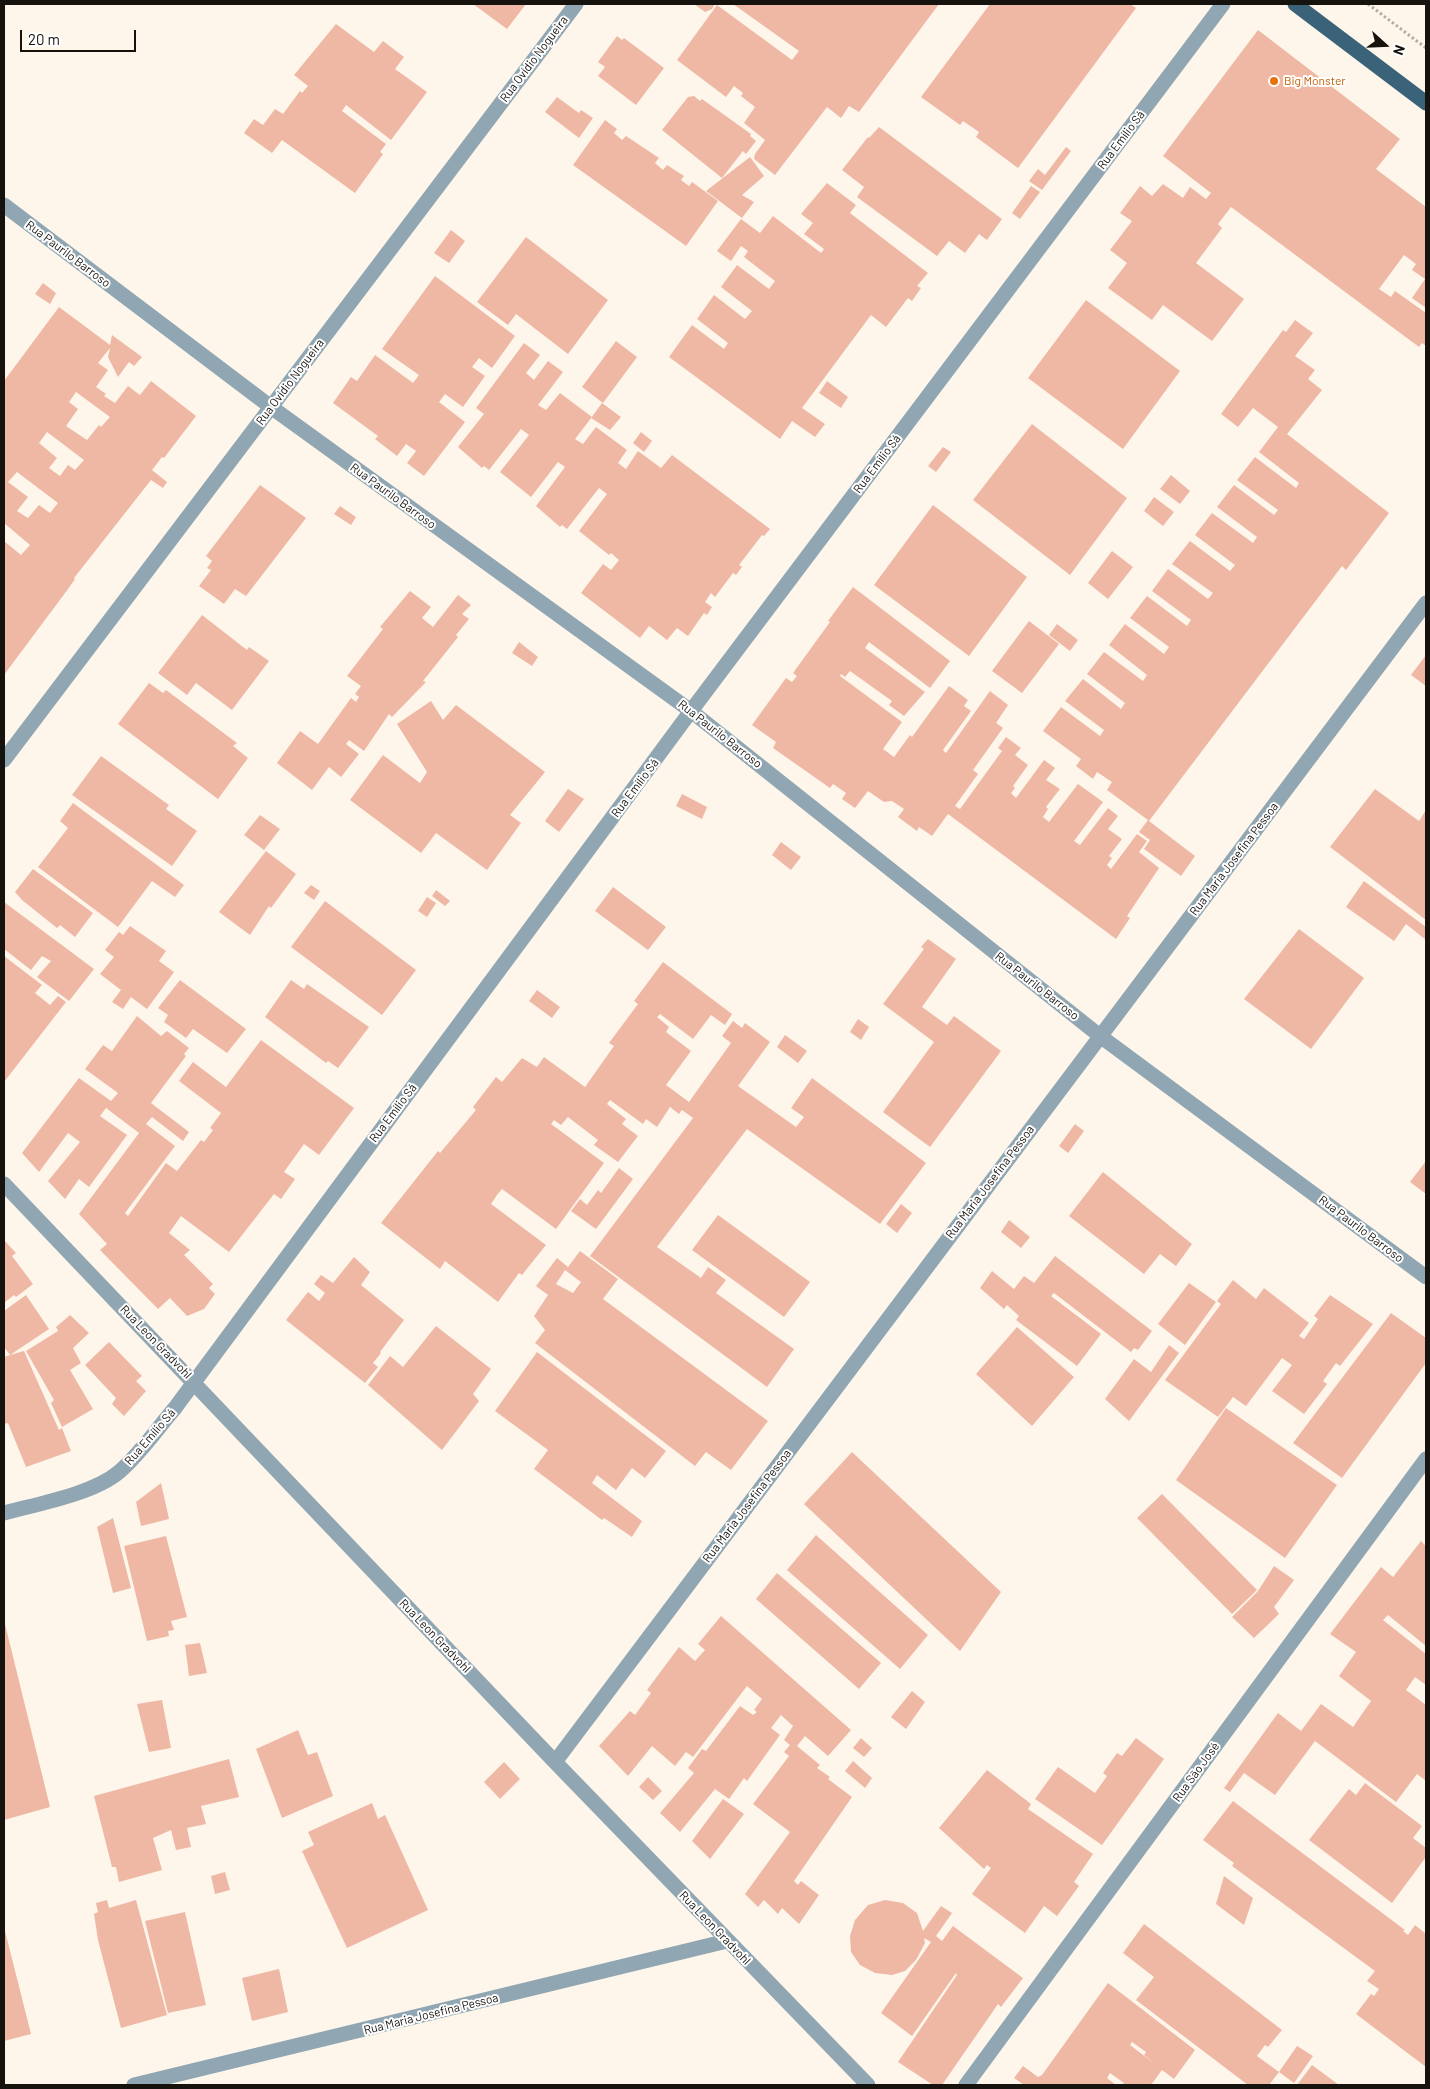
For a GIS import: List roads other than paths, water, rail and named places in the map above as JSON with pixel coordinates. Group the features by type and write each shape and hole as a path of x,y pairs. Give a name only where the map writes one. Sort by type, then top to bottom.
{"main road":[{"path":"1295,4 1426,103"}],"street":[{"name":"Rua Ovídio Nogueira","path":"4,760 576,4"},
{"name":"Rua Emílio Sá","path":"4,1514 96,1486 118,1473 141,1449 194,1382 692,711 1223,4"},
{"name":"Rua Paurilo Barroso","path":"4,205 270,408 692,711 1100,1036 1426,1277"},
{"name":"Rua Maria Josefina Pessoa","path":"555,1762 1426,603"},
{"name":"Rua Leon Gradvohl","path":"4,1184 555,1762 868,2085"},
{"name":"Rua São José","path":"966,2085 1426,1459"},
{"name":"Rua Maria Josefina Pessoa","path":"134,2085 727,1941"}],"place":[{"name":"Big Monster","path":"1274,81"}]}
